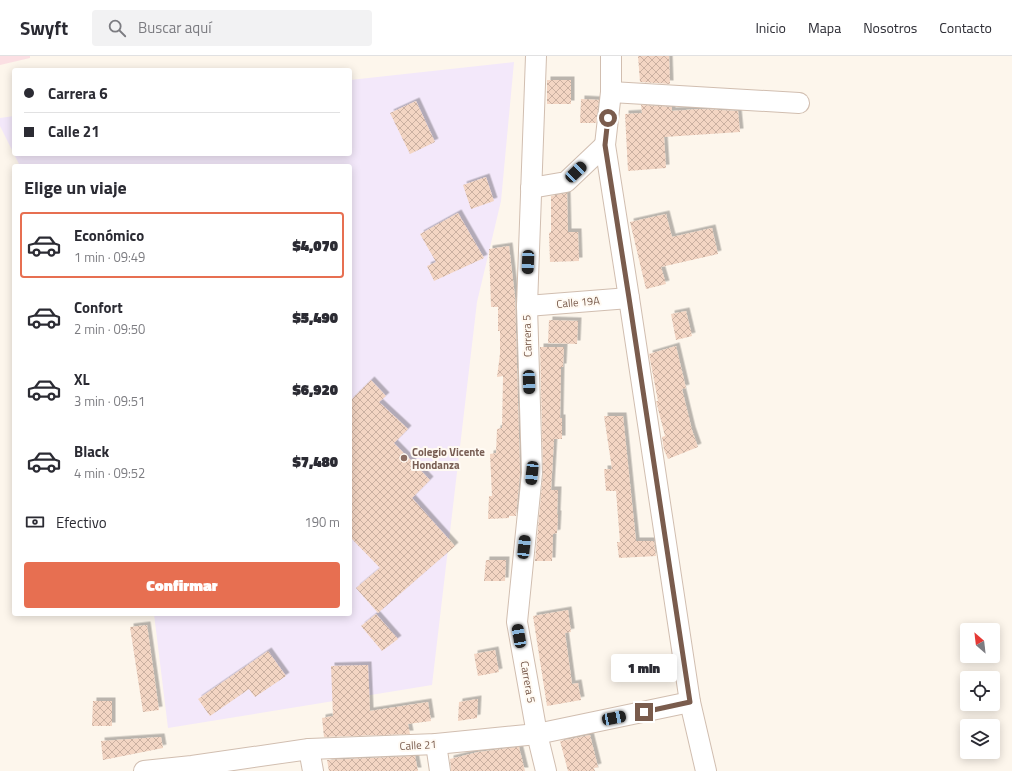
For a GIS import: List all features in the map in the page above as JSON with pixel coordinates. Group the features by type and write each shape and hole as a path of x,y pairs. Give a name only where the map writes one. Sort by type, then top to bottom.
{"street":[{"name":"Carrera 5","path":"536,56 527,306 532,473 517,622 537,734 546,771"},
{"path":"611,56 611,92 605,145 690,702 706,771"},
{"path":"611,92 798,103"},
{"path":"531,188 566,182 605,145"},
{"name":"Calle 19A","path":"527,306 629,298"},
{"name":"Calle 21","path":"144,771 193,769 309,749 436,744 537,734 690,702"},
{"path":"436,744 440,771"},
{"path":"309,749 313,771"}],"shaded area":[{"path":"0,56 30,56 30,58 0,65"},
{"name":"Colegio Vicente Hondanza","path":"514,62 501,201 477,302 432,685 168,728 154,616 352,616 352,164 19,164 15,156 352,156 352,80"},
{"path":"12,116 12,150 0,126 0,118"}],"building":[{"path":"638,56 669,56 670,84 640,82"},
{"path":"547,80 571,80 571,104 547,104"},
{"path":"581,99 599,100 596,123 580,123"},
{"path":"416,101 435,142 410,154 390,113"},
{"path":"641,105 672,107 672,111 700,109 738,111 740,132 664,137 666,168 628,171 625,114 642,113"},
{"path":"486,177 494,201 471,209 463,185"},
{"path":"567,193 568,232 578,232 579,261 550,262 549,233 551,232 551,196"},
{"path":"458,213 484,258 434,281 427,266 436,262 420,234"},
{"path":"666,214 672,237 712,228 718,254 661,267 666,284 646,289 630,222"},
{"path":"509,246 515,297 520,473 516,516 509,516 509,518 488,519 489,496 492,496 490,454 496,453 497,429 502,428 503,376 497,377 500,354 500,331 498,331 498,307 491,307 489,249"},
{"path":"686,311 692,336 676,340 671,314"},
{"path":"549,320 578,321 577,344 548,343"},
{"path":"676,346 686,388 682,389 692,430 698,447 668,459 664,450 662,437 665,436 656,401 658,401 649,354"},
{"path":"540,347 564,347 563,367 561,367 560,418 562,418 562,439 554,439 551,490 558,490 557,533 553,534 552,561 535,561 543,473"},
{"path":"371,380 386,396 379,402 408,429 394,443 430,480 412,498 455,546 378,613 356,588 380,568 352,539 352,399"},
{"path":"604,416 623,416 636,541 654,541 656,556 619,558 617,542 620,542 616,491 606,491 604,469 612,469"},
{"path":"486,560 506,560 505,581 484,581"},
{"path":"568,610 571,632 565,633 572,684 578,683 581,700 547,706 533,616"},
{"path":"376,614 398,639 382,651 361,626"},
{"path":"147,625 159,710 143,712 130,627"},
{"path":"495,650 499,672 478,676 474,654"},
{"path":"268,651 286,676 255,697 249,689 210,716 198,699"},
{"path":"368,665 370,711 428,702 431,721 408,724 410,734 324,737 322,718 333,716 331,666"},
{"path":"478,699 477,718 458,721 459,702"},
{"path":"93,701 112,701 112,726 92,726"},
{"path":"590,735 598,767 594,768 595,771 568,771 560,741"},
{"path":"161,737 163,748 103,760 101,741"},
{"path":"519,747 525,771 451,771 450,759 478,752"},
{"path":"415,756 418,771 329,771 327,760"}],"place":[{"name":"Colegio Vicente Hondanza","path":"404,458"}],"route":[{"path":"608,118 605,145 690,702 644,712"}]}
